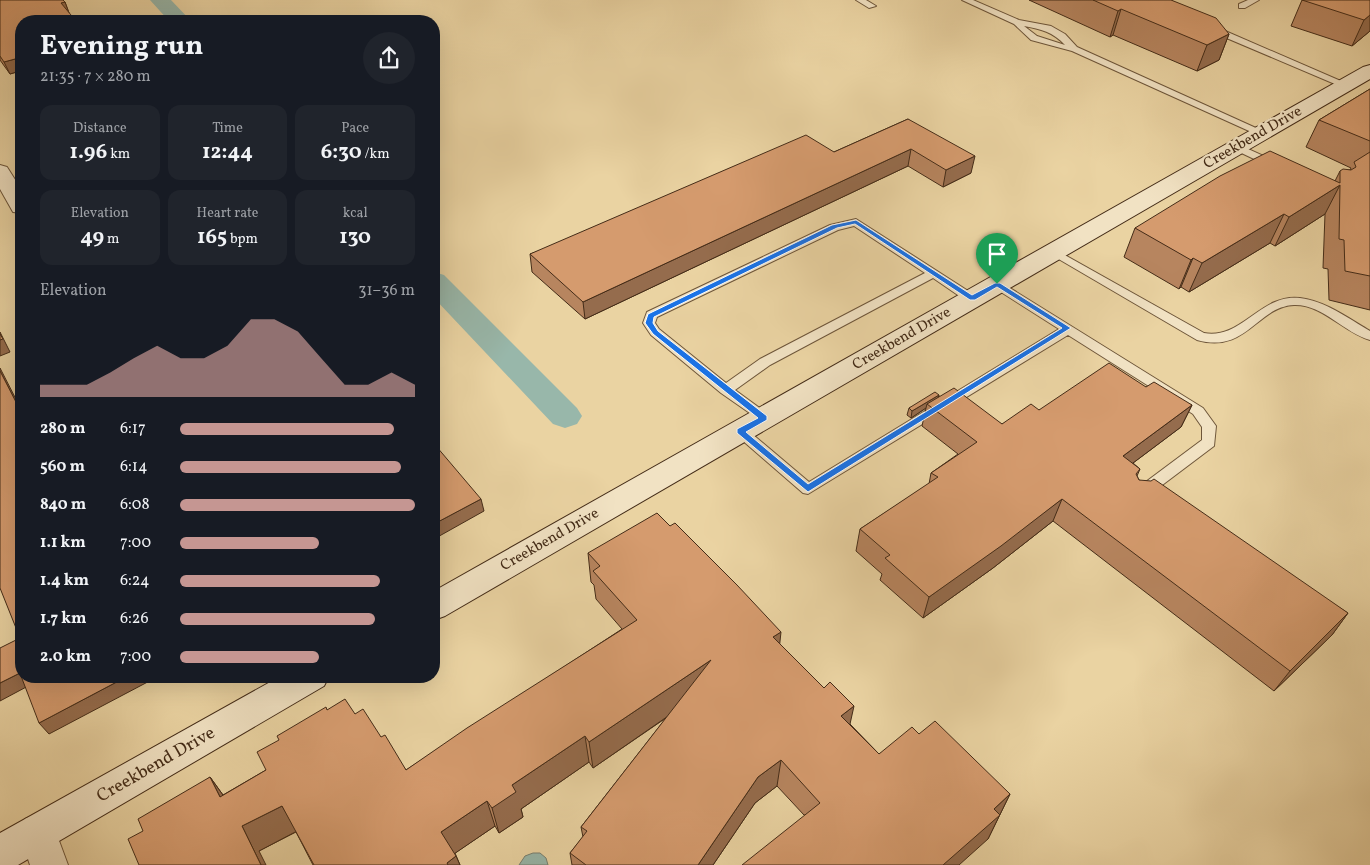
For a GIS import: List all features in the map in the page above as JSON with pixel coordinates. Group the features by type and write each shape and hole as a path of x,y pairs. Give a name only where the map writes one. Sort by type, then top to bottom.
{"street":[{"name":"Creekbend Drive","path":"440,604 1370,71"},
{"path":"0,171 15,197"},
{"name":"Creekbend Drive","path":"0,854 43,848 295,683"}],"lane":[{"path":"860,0 872,6"},
{"path":"966,0 1016,22 1048,28 1062,36 1074,49"},
{"path":"1242,6 1255,0"},
{"path":"1016,22 1021,29 1035,39 1074,49 1262,133"},
{"path":"1205,25 1345,85"},
{"path":"1237,147 1282,169"},
{"path":"764,418 726,390 655,332 649,323 651,315 834,227 856,222 972,298"},
{"path":"1054,252 1201,337 1214,342 1229,337 1274,305 1295,300 1315,306 1370,336"},
{"path":"726,390 765,362 933,273"},
{"path":"997,284 1198,410 1209,426 1208,442 1135,498"},
{"path":"740,431 808,489 1068,328"}],"shaded area":[{"path":"540,853 546,858 548,865 519,865 525,856"}],"building":[{"path":"0,0 63,0 65,2 61,3 71,15 15,15 15,59 4,62 0,56"},
{"path":"1093,0 1171,0 1216,18 1229,34 1207,45 1121,9 1118,11"},
{"path":"1302,0 1370,0 1370,15 1364,20"},
{"path":"1370,89 1370,141 1319,120"},
{"path":"908,119 975,156 946,170 911,149 583,302 530,254 806,135 834,152"},
{"path":"1270,151 1340,183 1340,171 1343,169 1351,170 1356,167 1354,162 1370,152 1370,276 1345,271 1344,240 1339,239 1340,185 1289,217 1284,214 1202,263 1193,258 1191,260 1135,228 1220,176"},
{"path":"1109,363 1146,387 1154,382 1192,405 1123,456 1140,469 1136,474 1139,480 1151,481 1154,479 1348,613 1290,671 1062,499 1001,546 929,597 885,558 890,555 860,529 938,477 931,473 977,442 927,404 954,388 1002,424 1031,404 1039,410"},
{"path":"0,371 15,400 15,626 0,588"},
{"path":"935,392 939,395 912,411 909,408"},
{"path":"440,451 481,499 440,521"},
{"path":"657,513 670,526 675,523 737,585 781,632 773,637 824,688 830,682 854,706 841,716 879,754 912,727 919,734 935,721 1010,794 994,809 1000,815 943,865 742,865 820,803 781,760 758,777 698,865 586,865 570,853 587,831 581,827 711,660 589,742 585,736 512,785 516,792 492,808 487,801 441,832 456,856 447,863 448,865 314,865 282,806 242,826 261,865 139,865 128,839 143,831 138,819 210,777 220,797 266,770 257,752 279,740 277,736 326,707 327,710 345,699 355,714 363,709 381,737 385,735 406,770 467,728 637,620 593,571 600,566 588,553"},
{"path":"15,640 15,676 0,683 0,648"},
{"path":"24,683 115,683 39,723"}],"waterway":[{"path":"160,0 174,15"},
{"path":"440,287 565,416"}],"route":[{"path":"856,222 972,298 997,284 1068,328 808,489 740,431 764,418 726,390 655,332 649,323 651,315 834,227 856,222"}]}
